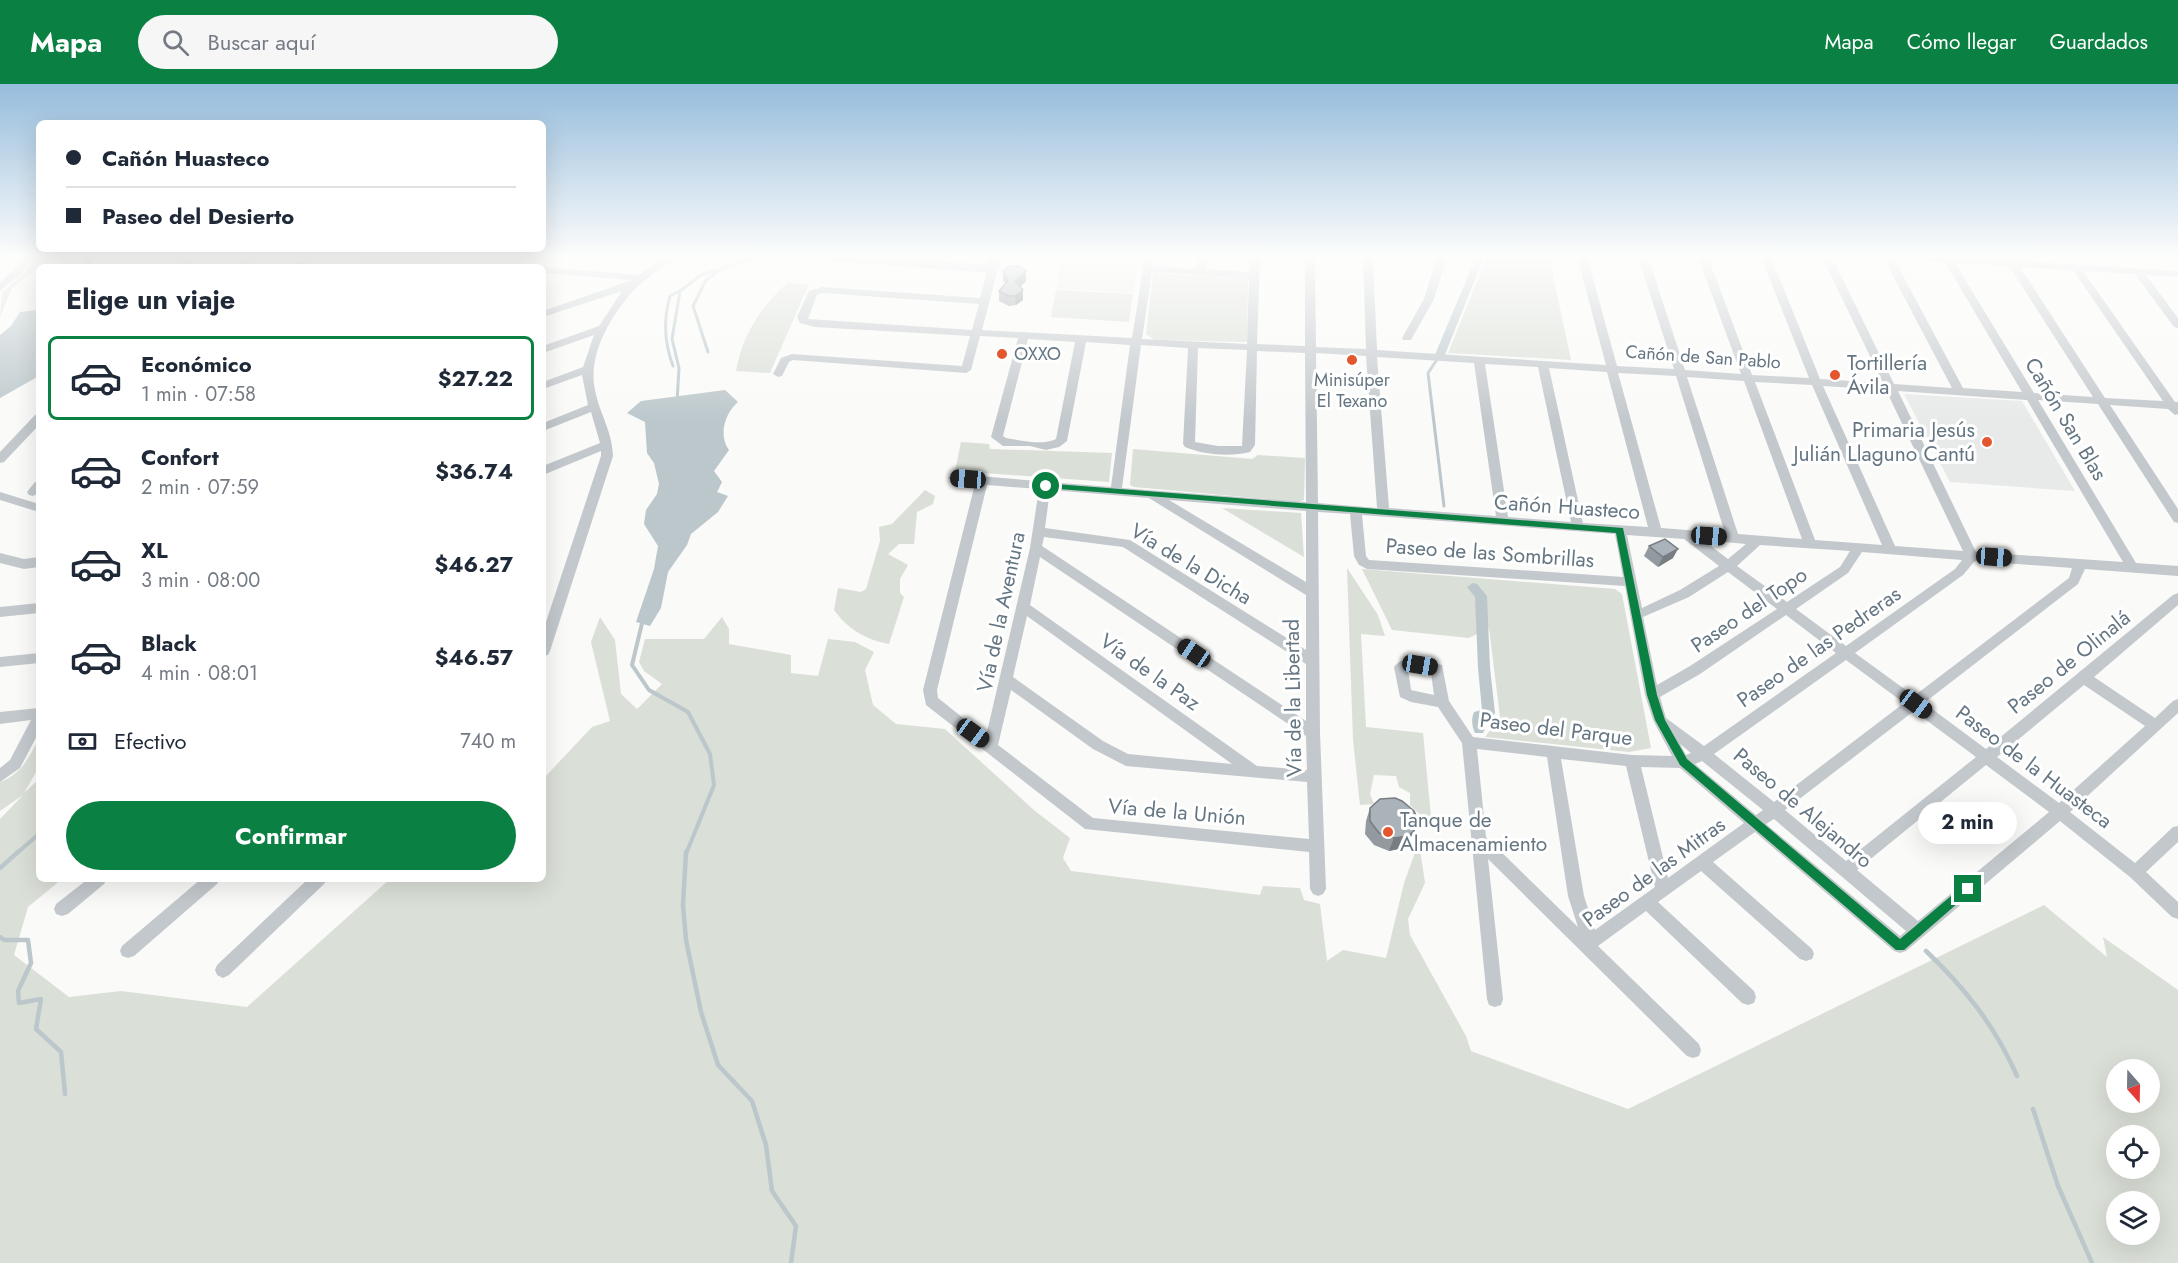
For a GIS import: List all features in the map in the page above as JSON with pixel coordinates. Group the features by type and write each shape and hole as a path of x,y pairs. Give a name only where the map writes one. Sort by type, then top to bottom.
{"street":[{"path":"546,633 550,610 603,472 608,444 588,387 587,369 603,328 612,312"},
{"name":"Cañón de San Pablo","path":"803,312 804,321 815,324 1679,372 2100,401 2176,409"},
{"path":"778,374 788,358 966,370 981,312"},
{"path":"1116,491 1141,312"},
{"path":"1193,345 1189,444 1194,447 1215,449 1246,449 1253,312"},
{"name":"Vía de la Libertad","path":"1311,312 1312,661 1318,889"},
{"path":"1370,312 1383,513"},
{"path":"1407,338 1420,312"},
{"path":"1597,312 1656,533"},
{"path":"1660,312 1732,538"},
{"path":"1723,312 1810,544"},
{"path":"1788,312 1816,382 1891,550"},
{"path":"1854,312 1972,556"},
{"path":"1917,312 1959,391"},
{"name":"Cañón San Blas","path":"1980,312 2132,567"},
{"path":"2043,312 2178,519"},
{"path":"2107,312 2176,409"},
{"path":"2168,312 2178,325"},
{"path":"546,349 603,328"},
{"path":"1024,336 998,440 1031,444 1057,445 1061,441 1081,339"},
{"path":"1479,360 1503,521"},
{"path":"1544,364 1578,527"},
{"path":"546,385 587,369"},
{"path":"546,426 594,407"},
{"path":"0,459 36,421"},
{"path":"546,470 608,444"},
{"name":"Cañón Huasteco","path":"954,478 1356,511 2178,571"},
{"name":"Vía de la Unión","path":"982,480 930,690 931,702 1090,824 1317,846"},
{"name":"Vía de la Aventura","path":"991,746 1036,548 1046,486"},
{"path":"1151,494 1313,593"},
{"path":"0,496 36,507"},
{"name":"Paseo de las Sombrillas","path":"1356,511 1360,556 1367,564 1630,582"},
{"name":"Paseo de Alejandro","path":"1620,530 1652,695 1660,720 1683,762 1900,946 1918,931 1774,810 1660,720"},
{"name":"Vía de la Dicha","path":"1039,532 1126,543 1312,661"},
{"name":"Paseo de la Huasteca","path":"1686,535 2060,812 2135,872 2178,912"},
{"path":"1637,614 1673,601 1739,558 1757,540"},
{"path":"1036,548 1313,733"},
{"name":"Paseo del Topo","path":"1652,695 1695,670 1844,570 1859,548"},
{"name":"Paseo de las Pedreras","path":"1683,762 1704,754 1950,580 1972,556"},
{"path":"0,558 24,564 36,562"},
{"name":"Paseo de las Mitras","path":"1589,944 1756,824 1916,704 2074,581 2080,564"},
{"name":"Paseo de Olinalá","path":"1845,871 2084,678 2178,598"},
{"name":"Vía de la Paz","path":"1022,606 1253,771"},
{"path":"0,612 36,608"},
{"path":"0,662 36,658"},
{"path":"2084,678 2155,725"},
{"path":"1006,679 1098,745 1126,760 1314,777"},
{"name":"Paseo del Parque","path":"1442,702 1469,742 1632,761 1683,762"},
{"path":"1918,931 2060,812 2178,705"},
{"path":"0,718 36,716"},
{"path":"1,775 15,764 36,722"},
{"path":"1469,742 1495,999"},
{"path":"1553,753 1576,896 1589,944"},
{"path":"1632,761 1663,890"},
{"path":"2135,872 2178,832"},
{"path":"1479,840 1589,944 1693,1050"},
{"path":"1702,862 1806,954"},
{"path":"62,909 95,882"},
{"path":"128,951 208,882"},
{"path":"223,970 316,882"},
{"path":"1647,902 1748,997"}],"shaded area":[{"path":"20,312 36,312 36,378 0,398 0,335 11,326"},
{"path":"761,312 797,312 770,373 736,371 743,345"},
{"path":"1052,312 1130,312 1129,322 1051,317"},
{"path":"1149,312 1247,312 1247,342 1155,340 1146,334"},
{"path":"1465,312 1561,312 1571,360 1448,353"},
{"path":"725,390 738,402 724,424 724,438 729,450 714,471 722,482 717,492 728,496 718,512 691,534 687,545 668,572 661,608 650,626 636,622 654,569 658,546 644,524 646,510 657,494 659,484 654,463 647,453 645,422 627,413 641,401"},
{"name":"Primaria Jesús Julián Llaguno Cantú","path":"1904,394 2022,401 2075,491 1950,482"},
{"path":"961,442 989,444 990,449 1112,453 1109,482 955,471"},
{"path":"1133,449 1252,459 1258,455 1305,458 1304,500 1298,502 1134,487 1130,485"},
{"path":"925,490 935,496 933,504 917,512 914,544 899,544 888,554 908,565 900,579 900,593 904,597 889,644 858,633 834,610 838,588 861,592 866,589 880,541 879,527 892,524"},
{"path":"1222,508 1301,513 1304,557"},
{"path":"1347,568 1378,615 1385,636 1361,634 1366,727 1423,733 1432,827 1410,805 1410,793 1399,787 1396,776 1374,775 1370,794 1374,804 1360,805 1353,740"},
{"path":"1362,569 1615,589 1622,594 1651,748 1629,752 1485,737 1500,717 1489,628 1469,638 1392,630"},
{"path":"600,617 615,640 621,694 637,709 662,684 644,671 639,662 645,639 704,639 722,617 729,629 729,644 791,655 791,673 818,676 828,639 855,642 874,652 865,670 873,705 896,724 945,729 1035,811 1070,838 1063,858 1071,871 1260,895 1263,886 1300,888 1304,900 1320,904 1327,961 1343,950 1386,958 1404,883 1419,842 1425,883 1408,919 1410,935 1466,1036 1471,1051 1628,1109 2044,905 2107,957 2103,937 2178,990 2178,1263 0,1263 0,819 23,795 0,811 0,782 19,770 36,743 36,772 24,793 36,782 36,882 58,882 28,907 14,955 69,997 121,991 247,1007 387,882 546,882 546,776 592,727 610,721 591,642"}],"building":[{"path":"1665,539 1678,549 1663,557 1649,546"},
{"path":"1395,798 1414,811 1417,818 1414,831 1408,836 1394,838 1379,833 1370,821 1370,808 1380,799"}],"waterway":[{"path":"666,312 666,340 673,366"},
{"path":"676,312 672,339 679,368 677,402"},
{"path":"695,312 708,352"},
{"path":"1439,357 1457,312"},
{"path":"1438,358 1428,373 1444,506"},
{"path":"1473,587 1481,596 1484,668 1489,713 1478,716 1479,729"},
{"path":"643,619 632,665 649,690 688,712 710,754 714,785 686,854"},
{"path":"16,854 36,837"},
{"path":"0,868 18,852"},
{"path":"686,852 683,905 686,940 701,1012 718,1065 752,1101 766,1145 772,1191 796,1226 791,1263"},
{"path":"0,937 4,940 28,940 31,963 18,991 19,1003 41,999 36,1029 61,1052 65,1094"},
{"path":"1926,951 1954,979 1989,1024 2017,1076"},
{"path":"2033,1109 2058,1186 2092,1263"}],"place":[{"name":"OXXO","path":"1002,354"},
{"name":"Minisúper El Texano","path":"1352,360"},
{"name":"Tortillería Ávila","path":"1835,375"},
{"name":"Primaria Jesús Julián Llaguno Cantú","path":"1987,442"},
{"name":"Tanque de Almacenamiento","path":"1388,832"}],"route":[{"path":"1046,486 1620,530 1652,695 1660,720 1683,762 1900,946 1968,889"}]}
